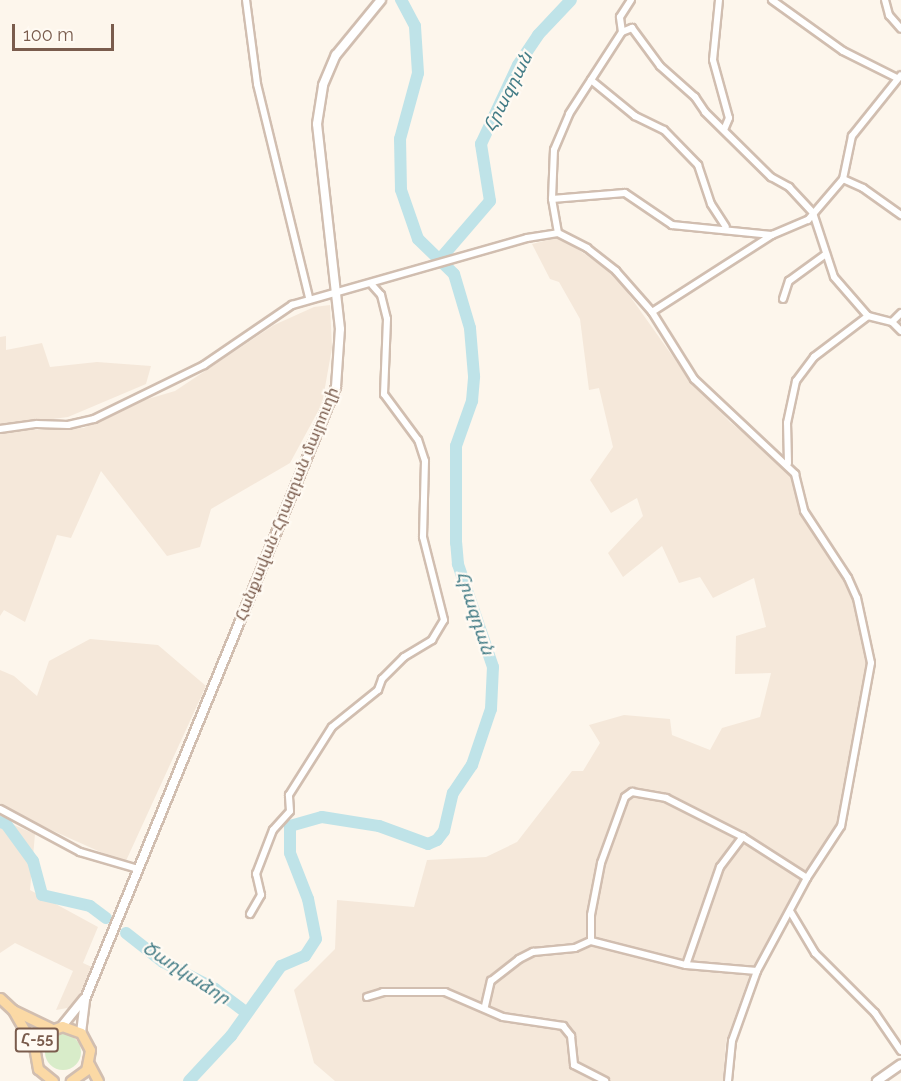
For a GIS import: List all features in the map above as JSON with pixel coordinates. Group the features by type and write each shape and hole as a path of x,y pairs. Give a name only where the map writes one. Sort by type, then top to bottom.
{"main road":[{"name":"Հանքավան-Հրազդան մայրուղի","path":"81,1033 85,999 336,387 340,329 317,124 323,85 336,55 380,2"},
{"name":"Հ-55","path":"0,998 13,1010 50,1028 62,1026 81,1033 89,1045 89,1064 98,1081"},
{"name":"Հանքավան-Հրազդան մայրուղի","path":"62,1026 85,999"},
{"name":"Հ-55","path":"13,1010 34,1047 35,1064 48,1080"},
{"name":"Հ-55","path":"34,1047 50,1028"},
{"path":"76,1080 89,1064"},
{"path":"878,1081 901,1064"}],"street":[{"path":"246,0 257,84 309,298"},
{"path":"622,32 620,17 631,0"},
{"path":"719,0 713,60 729,118 724,130"},
{"path":"652,312 772,235 808,220 843,179 852,136 899,77 843,51 772,0"},
{"path":"885,0 889,15 901,29"},
{"path":"558,233 552,199 554,150 569,114 622,32 632,28 660,66 695,97 724,130 813,213 834,277 868,316 892,322 901,331"},
{"path":"591,80 635,116 664,130 698,165 711,204 726,227"},
{"path":"843,179 863,188 901,214"},
{"path":"552,199 625,193 672,225 726,227 772,235"},
{"path":"0,429 37,424 68,425 94,419 189,374 264,321 309,298 372,285 463,256 558,233 587,248 615,271 652,312 694,379 788,463 795,474 804,511 848,578 857,598 871,663 841,826 807,878 756,971 732,1041 728,1081"},
{"path":"783,299 789,281 826,254"},
{"path":"250,914 261,895 256,874 273,830 291,811 289,795 332,727 378,690 382,679 404,657 432,640 444,620 423,537 424,461 418,440 384,394 387,319 381,295 372,285"},
{"path":"892,322 901,313"},
{"path":"788,463 787,423 796,381 814,357 868,316"},
{"path":"591,941 591,915 601,863 625,797 632,792 666,798 743,837 807,878"},
{"path":"0,809 80,852 138,869"},
{"path":"686,965 720,867 743,837"},
{"path":"790,911 815,953 874,1013 901,1051"},
{"path":"485,1006 491,981 519,959 533,952 575,948 591,941 686,965 756,971"},
{"path":"368,997 383,992 445,992 485,1006 503,1017 563,1026 571,1036 574,1065 605,1081"}],"shaded area":[{"path":"560,237 615,275 688,378 730,422 788,469 803,517 839,571 853,602 867,657 839,819 752,968 726,1041 723,1081 335,1081 314,1063 294,990 335,949 337,900 414,907 427,860 486,857 517,842 572,771 583,771 600,743 589,725 624,715 670,719 672,735 710,750 722,728 760,717 771,673 735,674 736,636 766,627 754,578 713,598 700,577 679,583 662,546 623,577 608,553 643,516 637,498 611,513 590,480 613,447 599,388 589,390 580,319 559,282 550,279 532,244"},
{"path":"330,305 332,348 322,404 290,463 211,509 200,547 167,556 101,471 71,538 57,535 25,622 4,610 0,616 0,431 84,428 124,406 175,391 274,325 314,307"},
{"path":"6,336 6,350 42,343 50,367 97,362 151,366 146,384 68,417 0,426 0,337"},
{"path":"90,639 158,645 206,686 125,863 0,807 0,670 14,676 37,696 49,661"},
{"path":"0,819 35,834 30,890 98,927 83,963 94,968 73,1007 56,1010 73,971 15,943 0,953"}],"green space":[{"path":"63,1034 75,1040 81,1052 75,1064 63,1070 51,1064 45,1052 51,1040"}],"waterway":[{"name":"Հրազդան","path":"189,1081 231,1036 281,966 305,956 316,939 308,899 290,853 290,826 322,817 379,826 428,844 437,840 444,831 453,793 472,765 491,709 493,667 458,564 456,543 456,446 472,401 474,376 470,328 454,274 418,239 401,190 400,139 418,73 415,26 401,0"},
{"name":"Հրազդան","path":"441,258 490,201 481,144 518,65 538,35 571,0"},
{"name":"Ծաղկաձոր","path":"0,822 6,824 33,861 42,895 90,906 106,918"},
{"name":"Ծաղկաձոր","path":"126,933 163,962 215,989 245,1012"}]}
